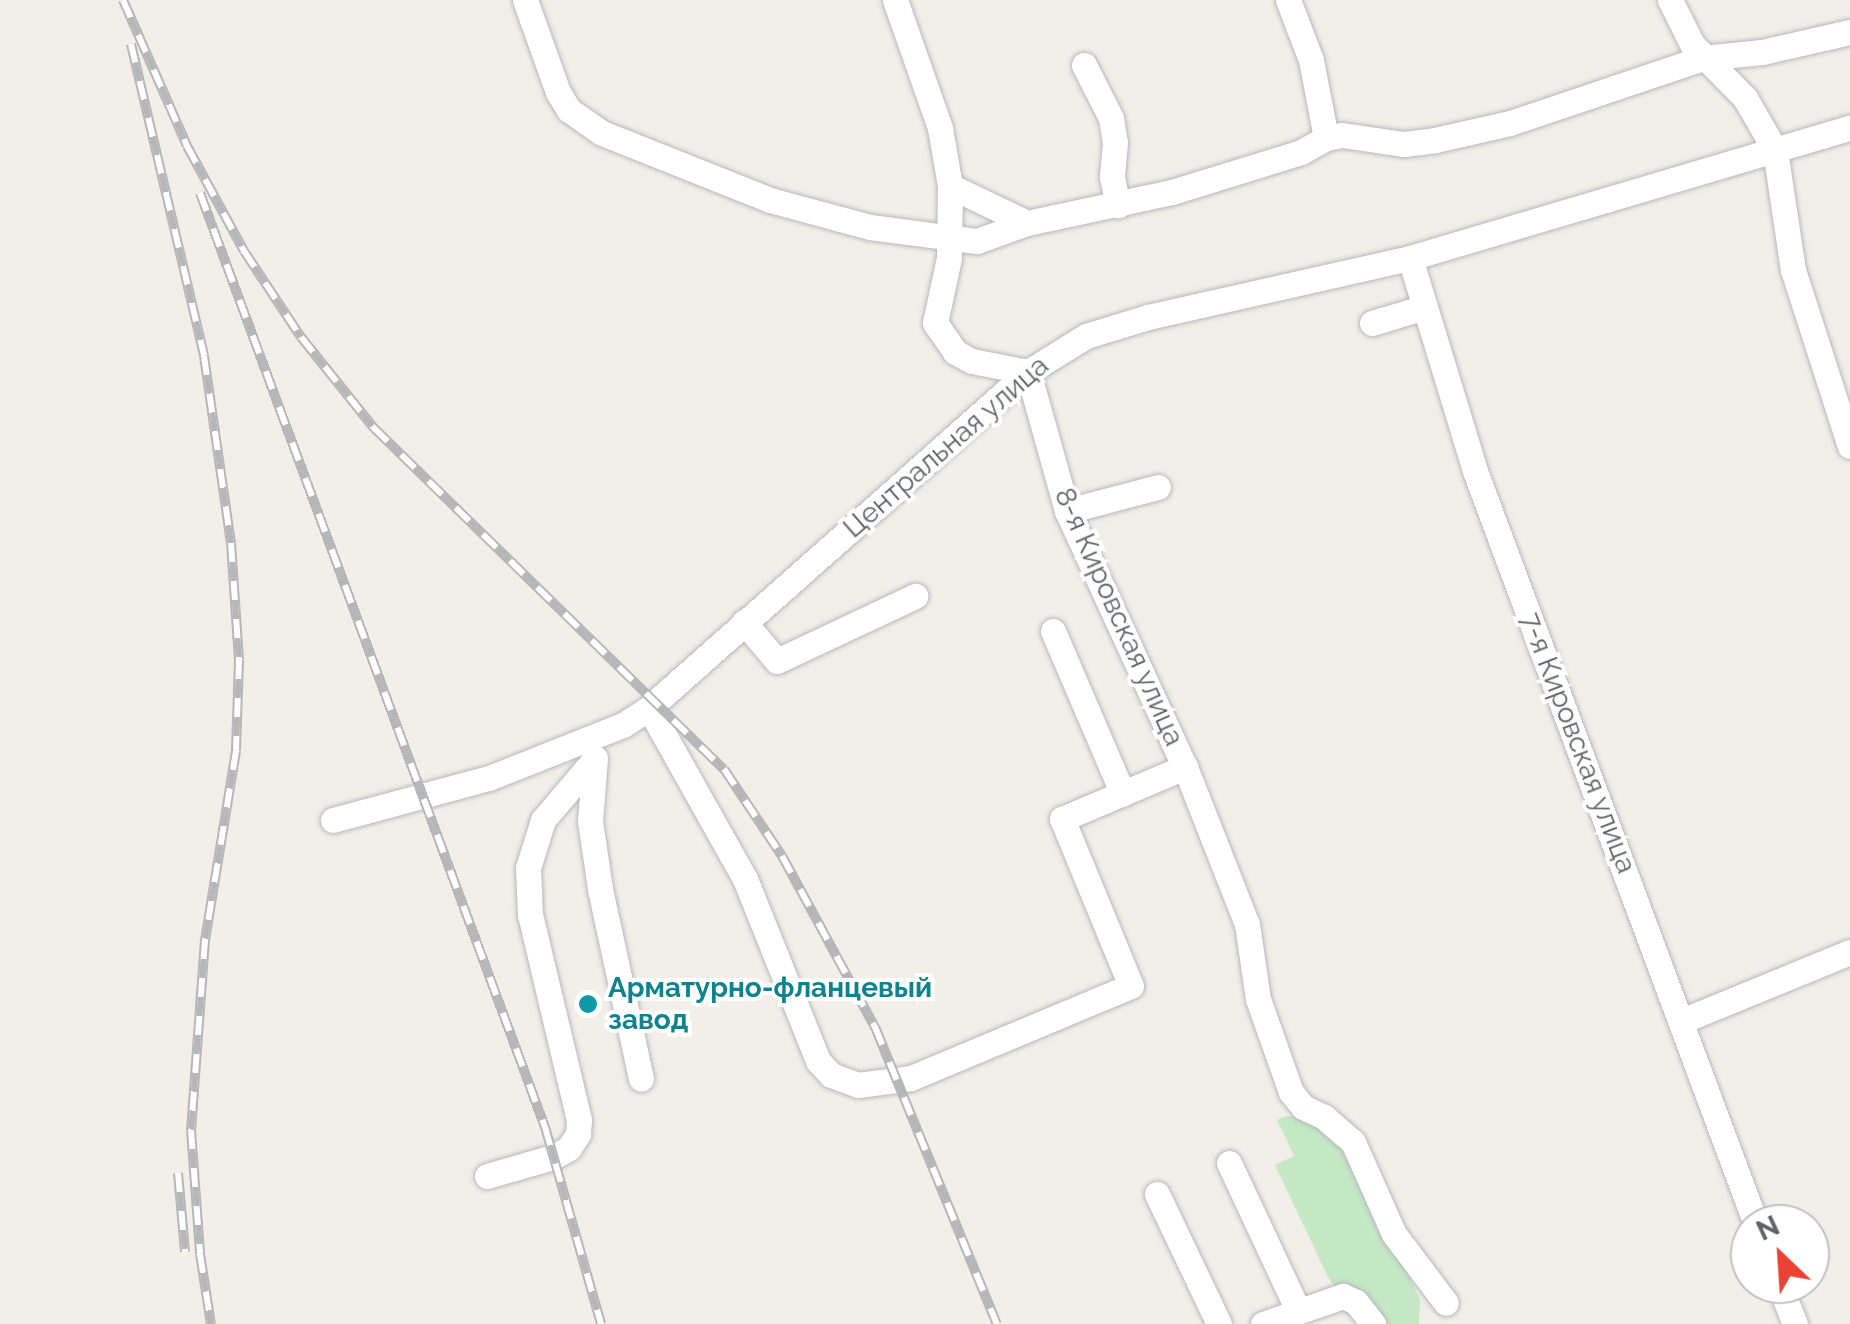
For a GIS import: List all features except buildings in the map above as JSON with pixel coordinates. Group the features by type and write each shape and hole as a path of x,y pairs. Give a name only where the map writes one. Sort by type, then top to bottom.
{"street":[{"path":"525,0 558,92 569,110 602,133 770,200 870,227 989,240 1028,223 1118,205 1301,152 1326,138 1342,135 1404,144 1435,140 1510,123 1703,58 1762,52 1850,32"},
{"path":"895,0 940,128 950,186 951,237 935,323 943,339 972,361 1028,372"},
{"path":"1288,0 1311,60 1326,138"},
{"path":"1670,0 1703,58 1745,98 1775,150 1793,270 1850,446"},
{"path":"1084,65 1111,118 1115,142 1112,178 1118,205"},
{"name":"Центральная улица","path":"333,820 489,778 604,734 649,708 1028,372 1086,336 1117,325 1410,258 1850,128"},
{"path":"950,186 1028,223"},
{"name":"7-я Кировская улица","path":"1410,258 1474,471 1684,1020 1749,1204"},
{"path":"1372,323 1425,306"},
{"name":"8-я Кировская улица","path":"1028,372 1067,511 1185,768 1247,924 1258,998 1291,1092 1303,1108 1324,1117 1353,1142 1394,1234 1446,1304"},
{"path":"1067,511 1158,487"},
{"path":"744,622 777,661 915,596"},
{"path":"1053,632 1122,794"},
{"path":"649,708 745,879 818,1061 831,1075 858,1085 911,1078 1132,986 1062,820 1185,768"},
{"path":"604,734 594,761 590,821 600,889 641,1079"},
{"path":"486,1176 553,1157 569,1148 578,1134 579,1120 530,914 528,868 542,820 594,761"},
{"path":"1684,1020 1850,952"},
{"path":"1229,1163 1298,1310"},
{"path":"1157,1194 1219,1324"},
{"path":"1263,1324 1343,1296 1356,1302 1373,1324"}],"green space":[{"path":"1286,1116 1309,1118 1353,1155 1420,1300 1419,1324 1358,1324 1327,1275 1275,1165 1294,1156 1277,1120"}],"railway":[{"path":"123,0 187,146 244,251 301,337 374,428 724,769 782,856 875,1027 997,1324"},
{"path":"131,44 204,356 231,543 239,660 236,751 205,940 191,1130 200,1254 211,1324"},
{"path":"200,193 545,1127 601,1324"},
{"path":"178,1173 185,1252"}],"place":[{"name":"Арматурно-фланцевый завод","path":"588,1004"}]}
